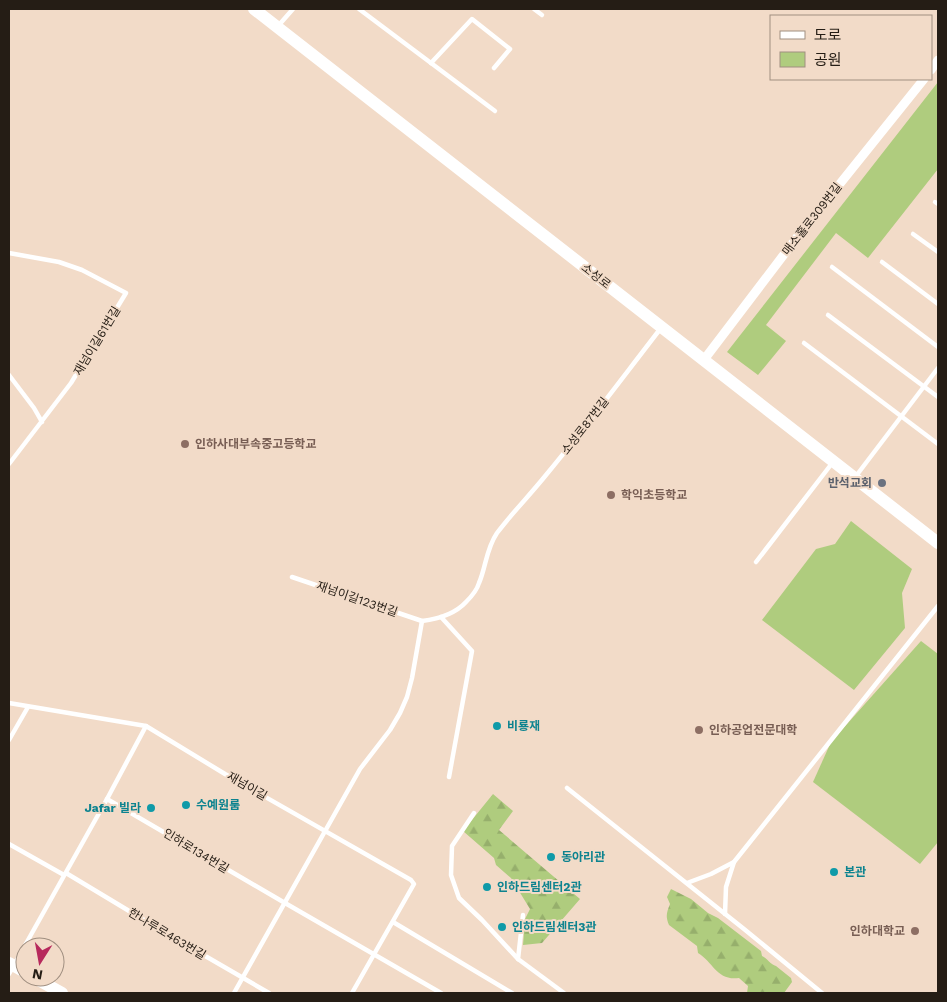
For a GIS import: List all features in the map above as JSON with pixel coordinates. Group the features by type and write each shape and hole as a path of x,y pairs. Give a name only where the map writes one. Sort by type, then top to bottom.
{"main road":[{"name":"소성로","path":"254,9 938,543"}],"street":[{"name":"매소홀로309번길","path":"703,361 798,236 923,80"}],"lane":[{"path":"278,27 293,9"},
{"path":"358,9 495,111"},
{"path":"534,9 542,15"},
{"path":"431,64 472,19 510,49 494,68"},
{"path":"913,234 938,252"},
{"name":"재넘이길61번길","path":"9,252 59,262 82,270 126,293 71,383 9,464"},
{"path":"882,262 938,304"},
{"path":"832,267 938,347"},
{"path":"828,315 938,397"},
{"name":"소성로87번길","path":"441,617 454,612 466,603 480,582 488,549 495,536 546,475 661,328"},
{"path":"804,343 938,444"},
{"path":"854,478 938,368"},
{"path":"9,375 42,422"},
{"path":"756,562 833,461"},
{"name":"재넘이길123번길","path":"292,577 422,621"},
{"path":"725,914 726,887 734,862 938,606"},
{"path":"234,993 360,769 400,714 412,678 422,621 441,617 472,652"},
{"path":"472,652 459,722 449,777 450,767 472,652"},
{"name":"재넘이길","path":"9,703 146,726 225,774 411,880 414,884 352,993"},
{"path":"9,740 28,707"},
{"path":"10,968 65,874 146,726"},
{"path":"567,788 822,993"},
{"name":"인하로134번길","path":"107,798 374,955"},
{"path":"474,814 452,846 451,875 459,898 518,959 564,993"},
{"name":"한나루로463번길","path":"9,844 65,874 269,993"},
{"path":"687,883 711,874 734,862"},
{"path":"518,959 522,915"},
{"path":"393,922 512,993"},
{"path":"374,955 441,993"}],"green space":[{"path":"938,82 938,169 868,258 836,233 766,325 786,341 758,375 727,352"},
{"path":"851,521 912,569 902,593 905,628 854,690 762,620 816,549 835,544"},
{"path":"921,641 938,654 938,842 920,864 813,782 831,742"},
{"path":"493,794 513,811 499,830 580,899 542,943 523,945 525,919 530,909 511,878 496,865 494,858 463,831"},
{"path":"671,889 691,899 708,913 718,918 761,951 762,956 791,978 792,982 784,993 747,993 748,986 739,978 726,977 716,970 698,953 697,946 669,925 667,914 670,904 667,897"}],"place":[{"name":"인하사대부속중고등학교","path":"185,444"},
{"name":"반석교회","path":"882,483"},
{"name":"학익초등학교","path":"611,495"},
{"name":"비룡재","path":"497,726"},
{"name":"인하공업전문대학","path":"699,730"},
{"name":"수예원룸","path":"186,805"},
{"name":"Jafar 빌라","path":"151,808"},
{"name":"동아리관","path":"551,857"},
{"name":"본관","path":"834,872"},
{"name":"인하드림센터2관","path":"487,887"},
{"name":"인하드림센터3관","path":"502,927"},
{"name":"인하대학교","path":"915,931"}]}
